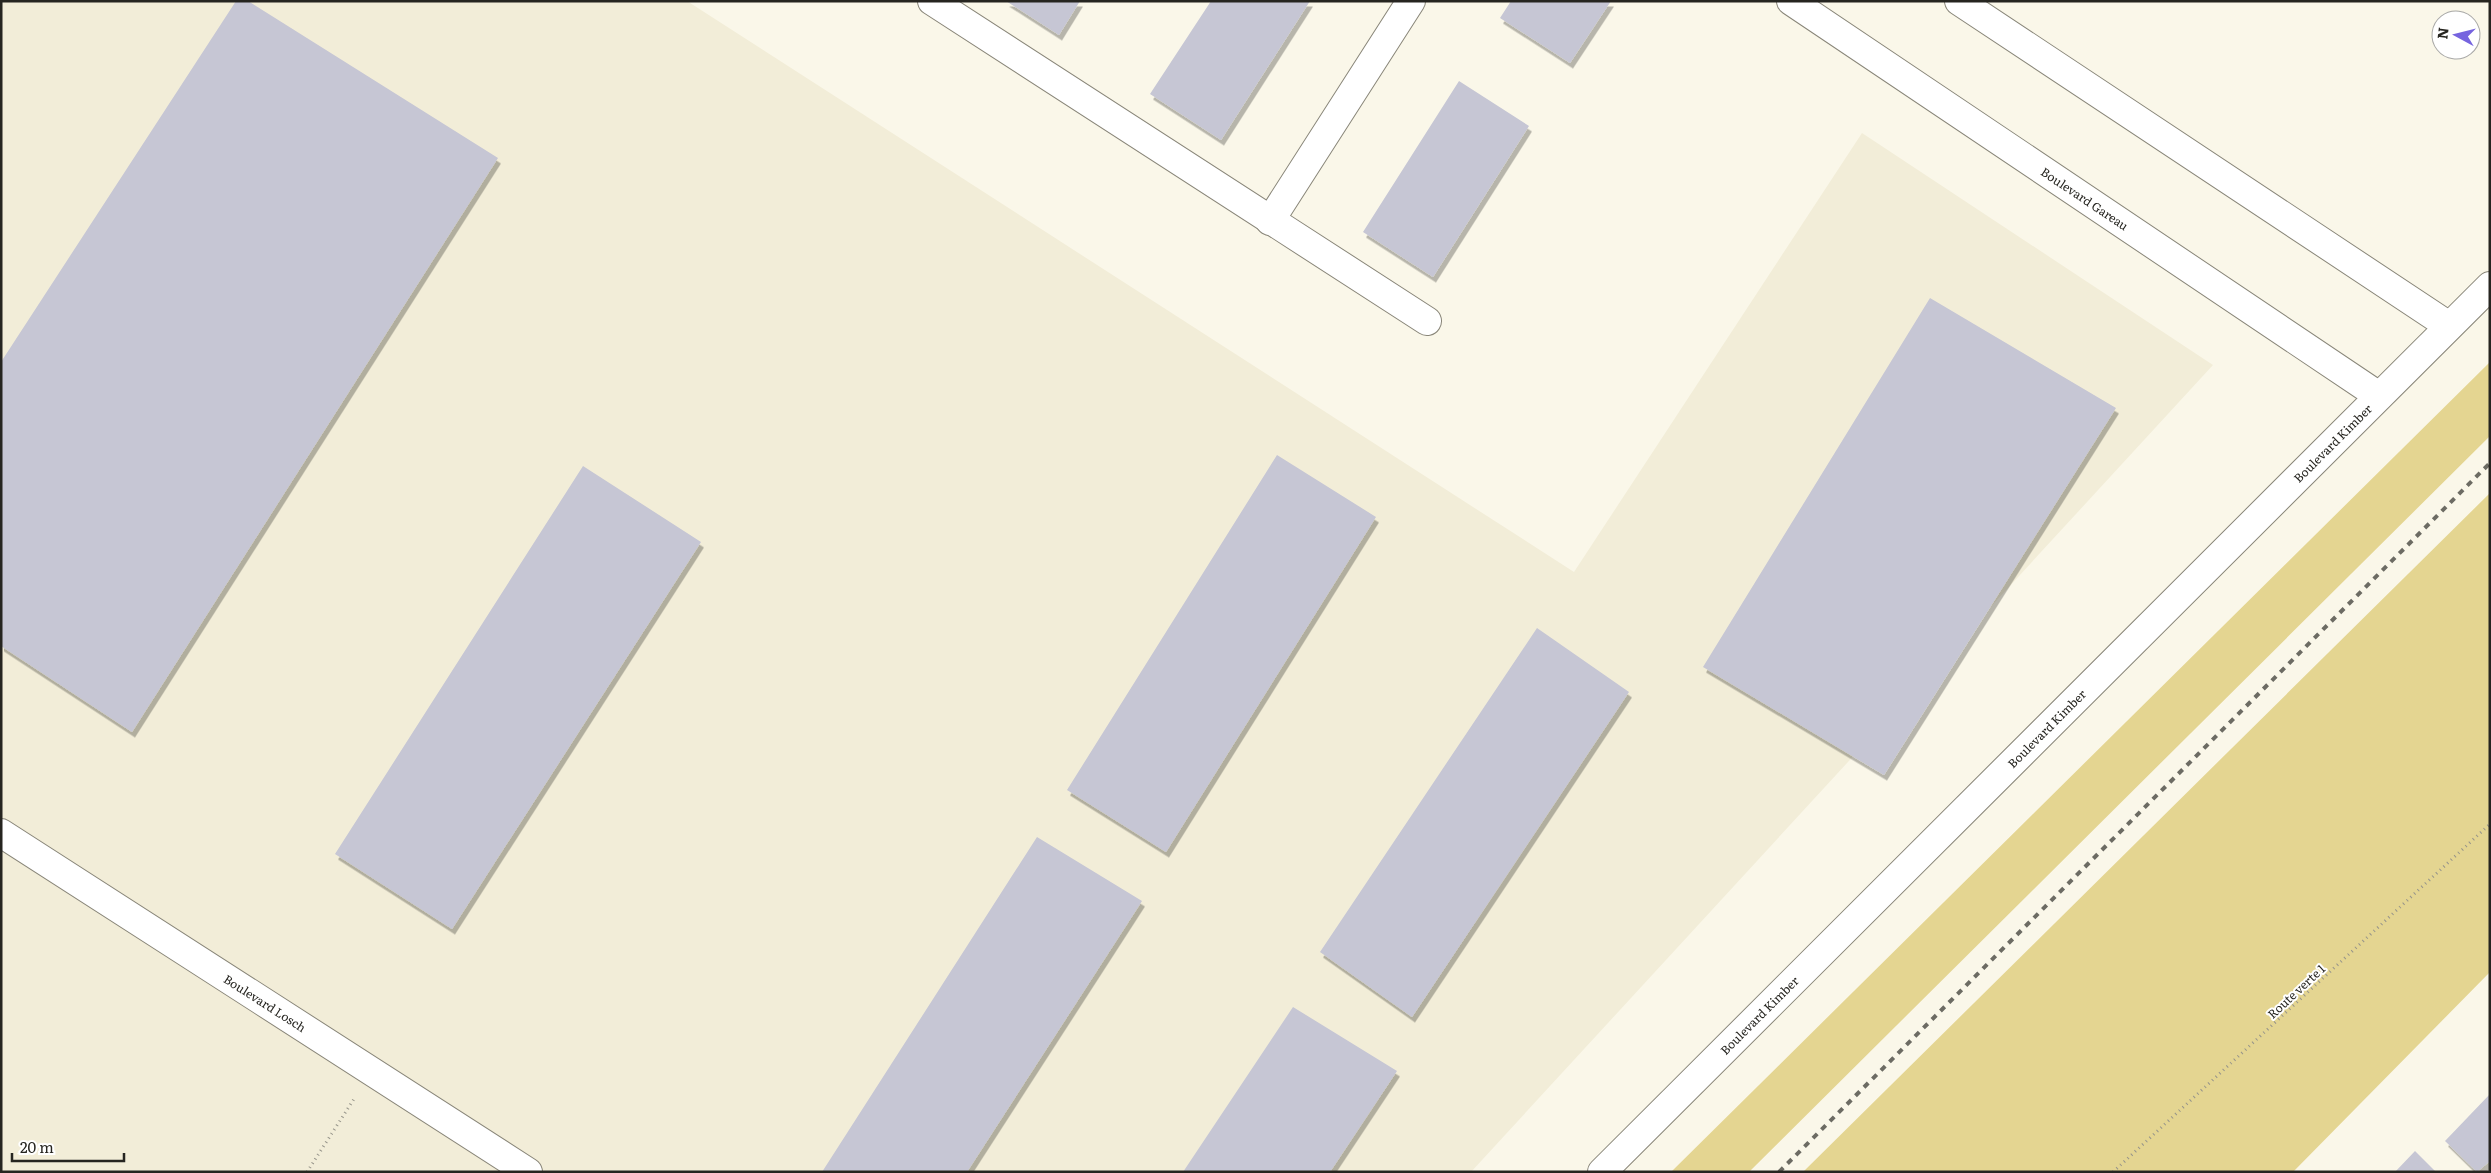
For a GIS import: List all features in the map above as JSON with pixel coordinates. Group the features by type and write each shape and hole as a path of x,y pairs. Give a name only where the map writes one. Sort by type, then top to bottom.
{"street":[{"path":"932,1 1427,321"},
{"path":"1270,221 1411,1"},
{"name":"Boulevard Gareau","path":"1791,1 2379,396"},
{"path":"1958,1 2449,326"},
{"name":"Boulevard Kimber","path":"1602,1172 2490,286"},
{"name":"Boulevard Losch","path":"1,833 528,1172"}],"path":[{"name":"Route verte 1","path":"2113,1172 2490,824"},
{"path":"307,1172 371,1071"}],"shaded area":[{"path":"1,1 687,1 1574,572 1862,133 2213,365 1471,1172 1,1172"},
{"path":"2490,362 2490,436 1749,1172 1671,1172"},
{"path":"2490,493 2490,972 2293,1172 1803,1172"}],"building":[{"path":"236,1 248,1 498,158 132,732 1,646 1,362"},
{"path":"1006,1 1080,1 1059,35"},
{"path":"1211,1 1310,1 1221,140 1150,94"},
{"path":"1511,1 1611,1 1570,63 1500,18"},
{"path":"1459,81 1529,126 1433,277 1363,232"},
{"path":"1930,298 2116,408 1884,775 1703,667"},
{"path":"1277,455 1376,517 1166,852 1067,790"},
{"path":"583,466 701,542 452,929 335,854"},
{"path":"1537,628 1629,692 1412,1017 1320,952"},
{"path":"1037,837 1142,901 967,1172 822,1172"},
{"path":"1293,1007 1397,1071 1330,1172 1183,1172"},
{"path":"2490,1094 2490,1161 2477,1172 2445,1141"},
{"path":"2415,1151 2436,1172 2395,1172"}],"railway":[{"path":"1779,1172 2490,463"}]}
